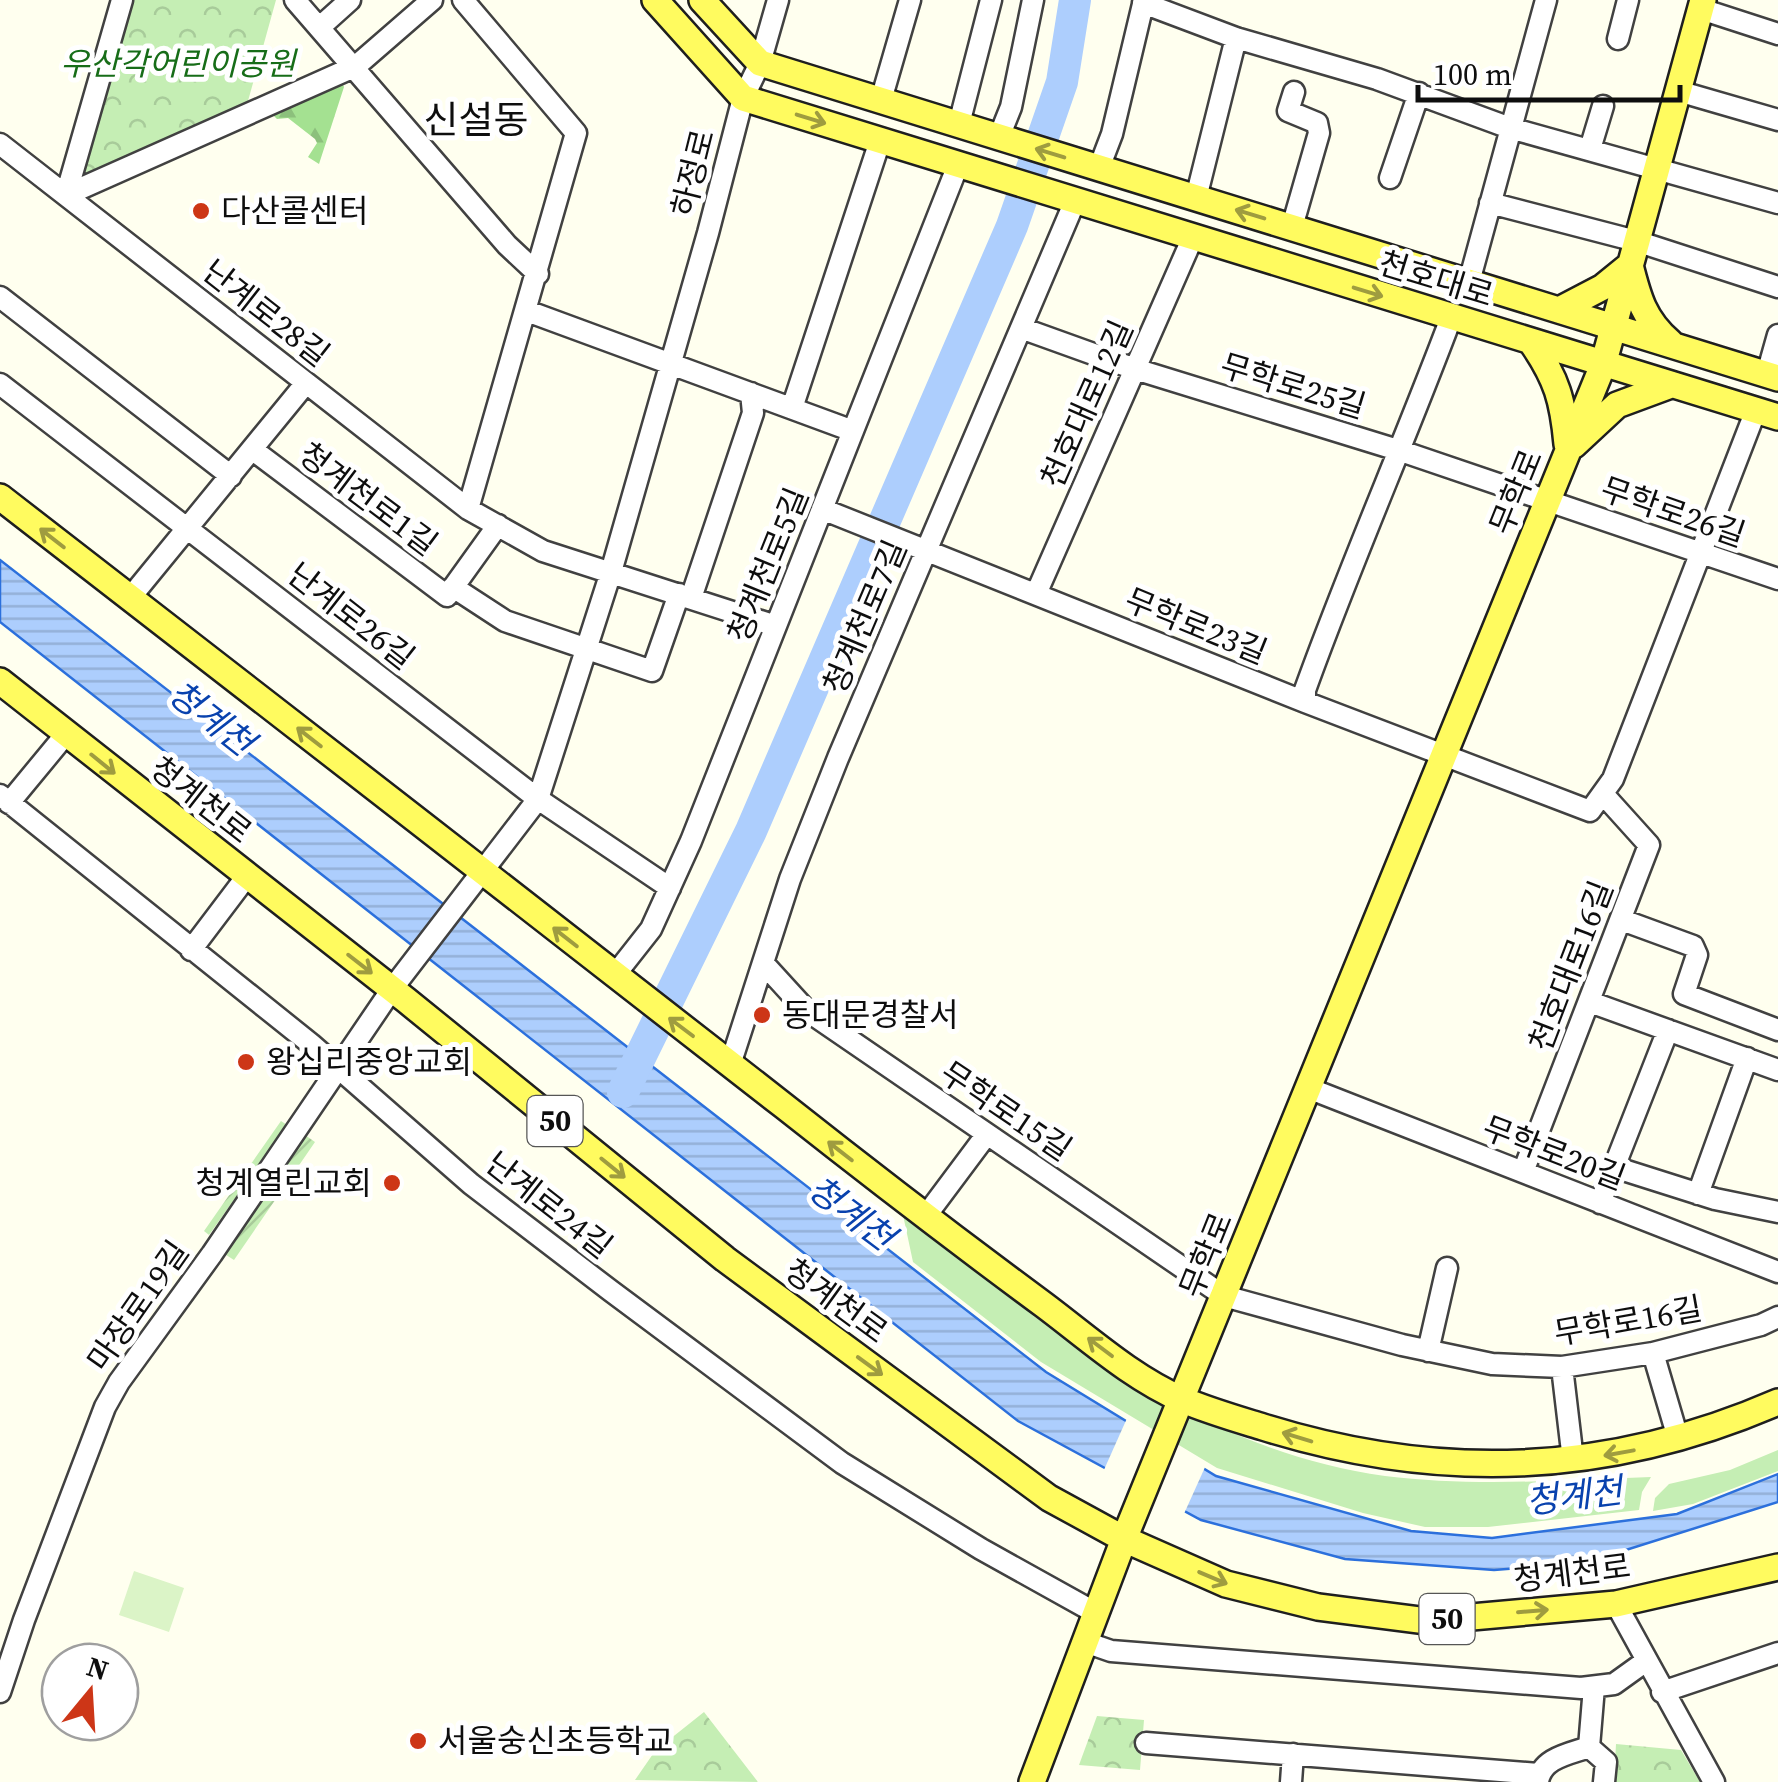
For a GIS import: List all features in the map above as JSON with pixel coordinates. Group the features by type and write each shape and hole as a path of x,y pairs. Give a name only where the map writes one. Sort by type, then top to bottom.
{"main road":[{"path":"655,0 743,98 958,165"},
{"path":"702,0 760,63 1000,138"},
{"name":"무학로","path":"1032,1782 1128,1528 1603,365 1702,5"},
{"name":"천호대로","path":"1000,138 1772,376"},
{"name":"천호대로","path":"958,165 1767,413"},
{"path":"1559,310 1603,287 1633,253"},
{"path":"1633,253 1641,307 1656,330 1674,346"},
{"path":"1532,343 1554,376 1571,444 1617,405 1671,385"},
{"path":"0,497 476,879 614,976 1178,1408 1311,1442 1396,1458 1462,1465 1573,1460 1626,1452 1778,1402"},
{"name":"청계천로","path":"0,682 247,876 397,984 725,1259 1049,1498 1128,1528 1226,1584 1318,1607 1427,1621 1616,1604 1777,1572"}],"street":[{"path":"66,196 122,0"},
{"path":"296,0 507,245 538,274"},
{"path":"320,27 350,0"},
{"path":"66,196 356,66 432,0"},
{"path":"463,0 576,134 468,509"},
{"name":"하정로","path":"397,984 538,799 671,364 743,98 760,63 778,0"},
{"path":"881,100 910,0"},
{"path":"958,124 990,0"},
{"path":"1000,138 1011,108 1033,0"},
{"path":"1469,282 1546,0"},
{"path":"1618,39 1628,0"},
{"path":"1099,168 1112,134 1144,2 1236,38 1419,93 1510,128 1778,203"},
{"path":"1702,5 1778,34"},
{"path":"1196,198 1236,38"},
{"path":"1678,91 1778,120"},
{"path":"1390,178 1419,93"},
{"path":"1291,102 1317,123 1319,133 1292,227"},
{"path":"1590,150 1603,106"},
{"path":"792,408 880,140"},
{"name":"난계로28길","path":"0,144 468,509 543,551 776,626"},
{"name":"청계천로5길","path":"614,976 651,928 691,841 958,165"},
{"name":"청계천로7길","path":"725,1060 764,964 796,862 918,546 1020,328 1074,201"},
{"path":"1490,203 1633,253 1778,287"},
{"name":"천호대로12길","path":"1036,594 1193,238"},
{"path":"0,297 231,476"},
{"path":"527,311 853,431"},
{"path":"1305,702 1305,690 1335,606 1402,451 1451,318"},
{"name":"무학로25길","path":"1020,328 1135,369 1549,500"},
{"name":"천호대로","path":"1772,376 1778,335"},
{"name":"청계천로1길","path":"130,598 306,383"},
{"name":"난계로26길","path":"0,384 538,799 670,888"},
{"path":"498,526 450,591 504,621 652,671 685,596 754,413 751,393"},
{"path":"1444,754 1596,802 1613,779 1700,554 1767,413"},
{"name":"청계천로1길","path":"253,450 450,591"},
{"name":"무학로26길","path":"1549,500 1778,579"},
{"name":"무학로23길","path":"822,509 1444,754"},
{"path":"4,799 66,734"},
{"name":"난계로24길","path":"4,799 340,1070 471,1184 842,1463 981,1550 1096,1613"},
{"name":"천호대로16길","path":"1522,1172 1649,845 1596,802"},
{"path":"191,950 247,876"},
{"path":"1622,920 1693,946 1697,955 1684,994 1778,1030"},
{"name":"무학로15길","path":"764,964 806,1010 1224,1296"},
{"name":"마장로19길","path":"0,1692 112,1393 397,984"},
{"path":"1590,1002 1778,1070"},
{"path":"1600,1203 1668,1030"},
{"path":"1698,1194 1747,1058"},
{"name":"무학로20길","path":"1308,1088 1778,1272"},
{"path":"925,1217 987,1134"},
{"path":"1614,1167 1698,1194 1778,1212"},
{"path":"1428,1351 1447,1268"},
{"name":"무학로16길","path":"1224,1296 1428,1351 1492,1364 1562,1367 1652,1353 1778,1318"},
{"path":"1652,1353 1678,1438"},
{"path":"1562,1367 1573,1460"},
{"path":"1616,1604 1714,1782"},
{"path":"1085,1642 1111,1651 1594,1687 1614,1684 1646,1662"},
{"path":"1662,1692 1778,1654"},
{"path":"1589,1747 1594,1687"},
{"path":"1146,1743 1538,1778 1548,1762 1589,1747"},
{"path":"1589,1747 1606,1762 1604,1782"},
{"path":"1290,1782 1293,1754"}],"green space":[{"name":"우산각어린이공원","path":"129,0 276,0 248,101 77,182"},
{"path":"342,82 344,87 319,164 308,157 317,143 315,139 288,118 277,119 272,114"},
{"path":"281,1121 287,1125 209,1235 204,1231"},
{"path":"305,1135 315,1142 234,1260 223,1253"},
{"path":"903,1215 1013,1299 1128,1378 1187,1412 1250,1440 1316,1462 1385,1476 1518,1482 1651,1477 1642,1492 1639,1510 1488,1527 1425,1527 1363,1513 1217,1468 1041,1362 913,1262"},
{"path":"1778,1450 1778,1471 1693,1504 1653,1511 1655,1498 1669,1484 1730,1470"},
{"path":"134,1571 184,1588 169,1632 119,1615"},
{"path":"704,1712 758,1782 635,1780 655,1751"},
{"path":"1097,1716 1144,1720 1140,1770 1079,1765"},
{"path":"1616,1744 1681,1750 1700,1782 1614,1782"}],"water":[{"name":"청계천","path":"0,560 1046,1372 1216,1476 1411,1531 1492,1538 1677,1514 1778,1474 1778,1502 1610,1555 1494,1570 1345,1559 1201,1520 1018,1421 0,622"}],"pier":[{"path":"1128,1416 1206,1465 1183,1516 1103,1472"}],"waterway":[{"path":"623,1092 751,831 1012,226 1062,82 1075,0"}],"place":[{"name":"다산콜센터","path":"201,211"},
{"name":"동대문경찰서","path":"762,1015"},
{"name":"왕십리중앙교회","path":"246,1062"},
{"name":"청계열린교회","path":"392,1183"},
{"name":"서울숭신초등학교","path":"418,1741"}],"district":[{"name":"신설동","path":"476,120"}]}
